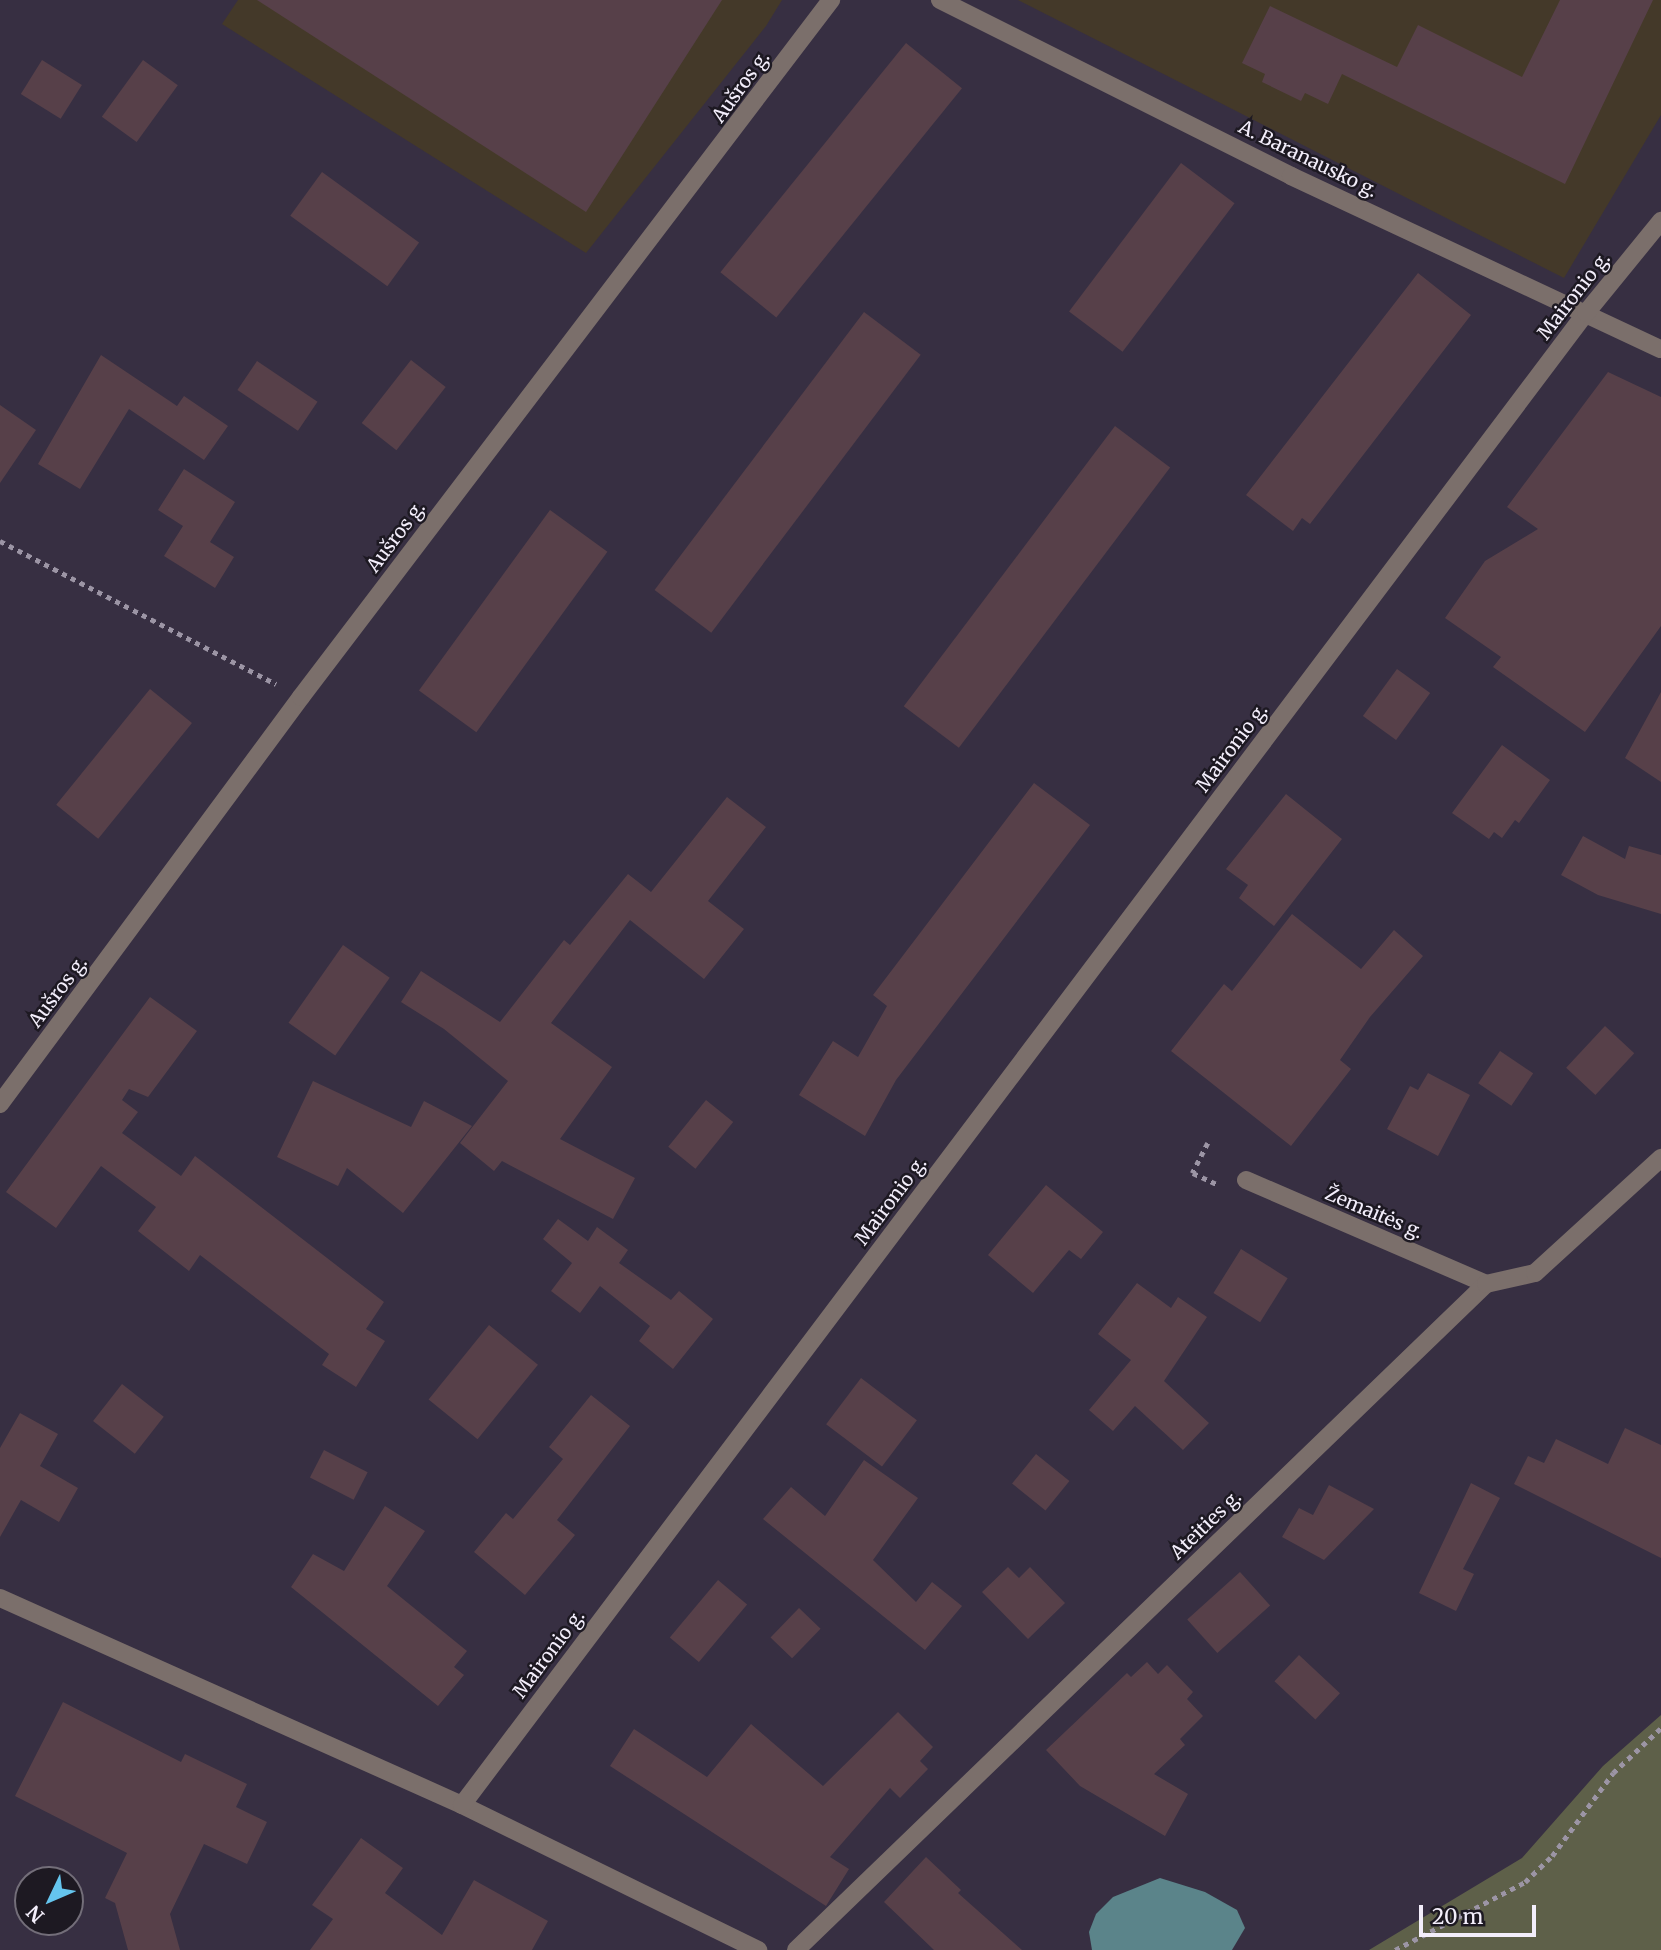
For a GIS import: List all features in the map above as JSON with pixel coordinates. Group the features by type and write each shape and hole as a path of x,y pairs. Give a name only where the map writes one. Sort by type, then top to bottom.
{"street":[{"name":"Aušros g.","path":"0,1104 302,697 831,0"},
{"name":"A. Baranausko g.","path":"940,0 1291,176 1661,349"},
{"name":"Maironio g.","path":"462,1805 1586,313 1661,221"},
{"path":"1486,1284 1535,1273 1661,1158"},
{"name":"Žemaitės g.","path":"1246,1180 1486,1284"},
{"name":"Ateities g.","path":"796,1950 1486,1284"},
{"path":"0,1598 462,1805 758,1950"}],"path":[{"path":"0,541 302,697"},
{"path":"1193,1173 1208,1143"},
{"path":"1395,1950 1525,1882 1552,1856 1613,1773 1661,1728"}],"shaded area":[{"path":"238,0 782,0 766,26 586,253 222,24"},
{"path":"1018,0 1661,0 1661,115 1564,278"},
{"path":"1661,1715 1661,1950 1369,1950 1522,1858 1603,1766"},
{"path":"1160,1878 1205,1892 1237,1910 1245,1928 1232,1950 1092,1950 1089,1932 1096,1914 1113,1897"}],"building":[{"path":"257,0 722,0 586,212"},
{"path":"1560,0 1653,0 1565,184 1342,74 1328,104 1305,93 1301,101 1262,82 1265,74 1242,63 1270,6 1397,67 1418,25 1522,77"},
{"path":"906,43 962,88 776,318 720,272"},
{"path":"42,60 82,85 61,119 21,94"},
{"path":"143,60 178,85 137,142 102,117"},
{"path":"1181,163 1235,203 1123,352 1069,312"},
{"path":"322,172 419,243 387,286 290,216"},
{"path":"1418,273 1471,315 1310,524 1302,518 1293,531 1246,495"},
{"path":"864,312 921,355 711,633 655,590"},
{"path":"101,355 177,406 184,396 228,426 204,460 129,409 80,489 38,464"},
{"path":"411,360 446,387 396,450 362,423"},
{"path":"257,361 318,402 298,431 237,390"},
{"path":"1608,372 1661,397 1661,626 1585,732 1493,667 1501,657 1445,618 1485,561 1538,529 1507,507"},
{"path":"0,405 36,430 0,483"},
{"path":"1115,426 1170,468 959,748 904,706"},
{"path":"184,469 235,502 210,542 234,557 215,588 164,556 183,526 158,510"},
{"path":"550,510 607,552 476,732 419,690"},
{"path":"1397,669 1430,693 1396,740 1363,716"},
{"path":"150,689 192,723 98,839 56,805"},
{"path":"1661,692 1661,782 1625,758"},
{"path":"1502,745 1550,780 1519,823 1515,820 1502,838 1494,832 1489,839 1452,813"},
{"path":"1034,783 1090,825 896,1080 865,1136 799,1095 833,1041 858,1057 887,1006 873,995"},
{"path":"1286,794 1342,839 1274,926 1239,898 1248,885 1226,869"},
{"path":"727,797 766,827 708,901 744,929 704,979 630,920 551,1023 612,1067 560,1139 635,1178 613,1219 502,1161 494,1171 460,1143 508,1081 444,1029 401,1002 421,971 500,1022 564,940 570,945 628,874 651,892"},
{"path":"1583,836 1625,859 1629,846 1661,855 1661,914 1598,895 1561,875"},
{"path":"1292,914 1361,969 1394,930 1423,956 1370,1017 1340,1060 1351,1069 1291,1146 1171,1051 1224,984 1232,991"},
{"path":"343,945 390,978 335,1056 289,1023"},
{"path":"150,997 197,1031 148,1097 129,1089 122,1100 138,1112 122,1133 181,1176 195,1156 384,1302 366,1329 385,1341 356,1387 322,1365 329,1354 200,1255 189,1271 138,1231 156,1207 101,1166 56,1228 6,1192"},
{"path":"1605,1026 1634,1053 1595,1095 1566,1068"},
{"path":"1500,1051 1533,1073 1511,1106 1478,1083"},
{"path":"1428,1073 1470,1095 1438,1156 1387,1129 1410,1086 1418,1090"},
{"path":"313,1081 411,1127 424,1101 472,1126 403,1213 347,1168 338,1186 277,1157"},
{"path":"706,1100 733,1122 695,1169 668,1147"},
{"path":"1046,1185 1103,1232 1081,1259 1069,1250 1033,1293 988,1255"},
{"path":"558,1219 588,1241 597,1227 628,1250 619,1263 671,1300 679,1291 713,1319 673,1369 639,1341 650,1326 600,1286 580,1313 551,1291 572,1263 543,1239"},
{"path":"1241,1249 1288,1278 1260,1322 1213,1293"},
{"path":"1137,1283 1171,1308 1178,1297 1207,1317 1164,1381 1209,1423 1183,1450 1135,1406 1113,1431 1089,1410 1131,1360 1098,1334"},
{"path":"489,1325 538,1365 478,1439 429,1400"},
{"path":"861,1378 917,1420 882,1466 826,1424"},
{"path":"122,1384 164,1417 135,1454 93,1421"},
{"path":"591,1395 630,1426 557,1520 575,1535 525,1595 474,1552 506,1513 513,1519 563,1459 549,1447"},
{"path":"20,1413 58,1434 40,1466 78,1488 59,1522 21,1500 0,1537 0,1448"},
{"path":"1625,1428 1661,1445 1661,1558 1514,1484 1528,1456 1544,1463 1556,1439 1608,1464"},
{"path":"324,1450 368,1472 354,1500 310,1478"},
{"path":"1036,1454 1069,1481 1046,1511 1012,1484"},
{"path":"864,1460 918,1498 873,1560 916,1602 932,1582 962,1606 925,1650 763,1519 791,1487 825,1516"},
{"path":"1471,1483 1500,1498 1463,1569 1474,1574 1456,1611 1419,1593"},
{"path":"1329,1485 1374,1509 1324,1560 1282,1537 1299,1508 1313,1515"},
{"path":"385,1506 425,1531 387,1586 467,1651 454,1667 464,1675 438,1706 291,1587 313,1554 344,1571"},
{"path":"1008,1567 1019,1578 1030,1567 1065,1603 1028,1639 982,1592"},
{"path":"1240,1572 1270,1605 1217,1653 1187,1620"},
{"path":"718,1580 747,1604 699,1662 670,1637"},
{"path":"799,1608 821,1629 792,1658 771,1637"},
{"path":"1299,1655 1340,1693 1315,1720 1274,1681"},
{"path":"1147,1662 1158,1674 1167,1665 1193,1692 1187,1699 1203,1716 1180,1739 1185,1745 1154,1774 1188,1794 1165,1836 1080,1786 1046,1750 1127,1673 1131,1677"},
{"path":"63,1702 181,1762 185,1754 247,1784 236,1807 267,1822 247,1864 204,1844 170,1914 180,1950 128,1950 115,1903 105,1898 127,1853 15,1796"},
{"path":"898,1712 933,1747 920,1761 928,1769 900,1798 890,1788 830,1857 849,1869 826,1906 610,1766 634,1729 707,1777 751,1724 823,1786"},
{"path":"361,1838 403,1868 385,1893 442,1935 474,1880 548,1921 532,1950 310,1950 333,1919 312,1905"},
{"path":"926,1857 961,1890 958,1893 1022,1950 934,1950 884,1902"}]}
